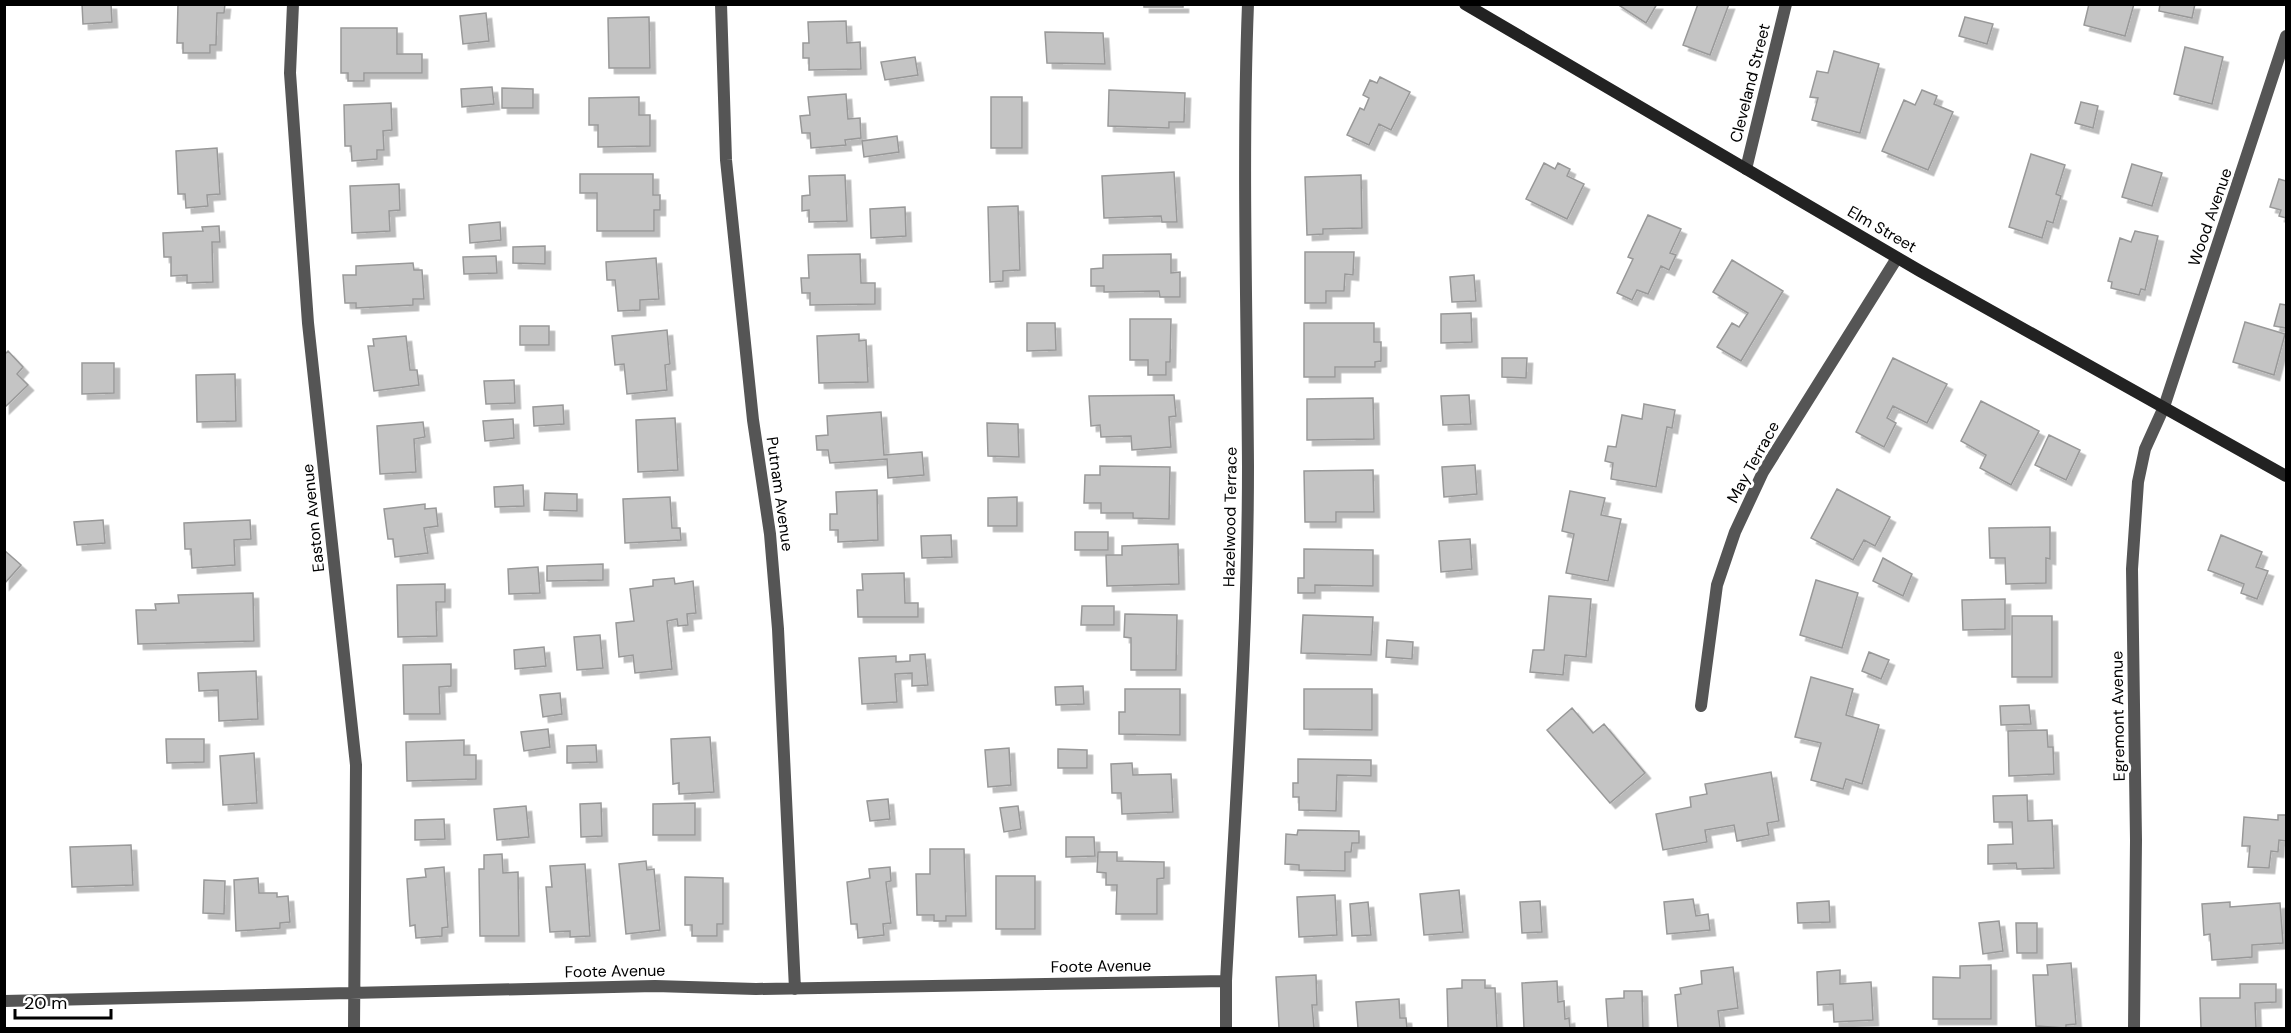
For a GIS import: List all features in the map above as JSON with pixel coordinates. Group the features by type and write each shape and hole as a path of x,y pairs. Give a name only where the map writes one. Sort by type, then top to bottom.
{"street":[{"name":"Easton Avenue","path":"293,4 290,73 308,323 356,765 354,1029"},
{"name":"Putnam Avenue","path":"721,4 728,182 753,420 770,534 778,629 795,989"},
{"name":"Hazelwood Terrace","path":"1226,1029 1226,981 1245,641 1248,466 1244,110 1248,4"},
{"name":"Elm Street","path":"1464,4 1897,258 2286,476"},
{"name":"Cleveland Street","path":"1746,169 1786,4"},
{"name":"Wood Avenue","path":"2164,407 2286,36"},
{"name":"May Terrace","path":"1701,706 1717,585 1735,532 1762,472 1897,258"},
{"name":"Egremont Avenue","path":"2134,1029 2136,840 2132,569 2138,482 2145,449 2164,407"},
{"name":"Foote Avenue","path":"4,1001 354,991 655,986 795,989 1226,981"}],"building":[{"path":"82,4 111,4 112,22 83,24"},
{"path":"178,4 225,4 224,13 217,13 216,45 210,45 210,53 183,53 183,43 177,43"},
{"path":"1144,4 1183,4 1183,7 1144,7"},
{"path":"1617,4 1657,4 1646,23"},
{"path":"1698,4 1729,4 1710,55 1683,45"},
{"path":"2089,4 2134,4 2125,36 2084,25"},
{"path":"2160,4 2195,4 2192,18 2159,11"},
{"path":"486,13 489,41 463,44 460,16"},
{"path":"649,17 650,68 609,68 608,18"},
{"path":"1965,17 1993,24 1987,44 1959,36"},
{"path":"846,21 847,43 860,42 861,69 809,70 809,58 803,58 803,43 809,43 808,22"},
{"path":"341,28 397,28 397,54 422,54 422,73 364,73 364,81 348,81 348,73 341,73"},
{"path":"1045,32 1103,33 1105,64 1047,63"},
{"path":"2185,47 2223,57 2212,104 2174,94"},
{"path":"1834,51 1879,64 1860,133 1812,120 1818,98 1810,97 1817,71 1828,73"},
{"path":"915,57 918,75 885,80 881,62"},
{"path":"1380,77 1410,92 1391,130 1379,124 1369,145 1347,135 1360,108 1364,110 1369,98 1363,95 1370,80 1377,83"},
{"path":"492,87 494,104 462,107 461,89"},
{"path":"502,88 533,89 533,108 502,108"},
{"path":"1109,90 1185,93 1184,122 1169,122 1169,128 1108,126"},
{"path":"1922,90 1937,96 1934,104 1953,112 1928,170 1882,151 1904,100 1915,105"},
{"path":"846,94 848,119 860,118 861,138 845,140 846,145 811,148 810,133 802,133 800,116 810,115 808,97"},
{"path":"639,97 639,115 650,115 650,146 598,147 598,125 589,125 589,98"},
{"path":"991,97 1022,97 1022,148 991,148"},
{"path":"2081,102 2098,106 2093,128 2075,123"},
{"path":"391,103 392,130 383,131 384,150 377,150 377,159 352,161 351,146 345,146 344,105"},
{"path":"897,136 899,152 864,157 862,141"},
{"path":"217,148 220,194 207,195 208,206 186,208 185,194 178,194 176,151"},
{"path":"2031,154 2065,165 2056,194 2061,196 2053,223 2047,221 2042,238 2009,227"},
{"path":"1544,163 1555,169 1558,163 1570,169 1567,176 1584,184 1567,219 1526,199"},
{"path":"2132,164 2162,173 2152,206 2122,197"},
{"path":"1174,172 1177,222 1162,222 1161,216 1104,218 1102,176"},
{"path":"580,174 653,174 653,195 660,195 660,210 654,210 654,231 597,231 597,193 580,193"},
{"path":"845,175 847,221 809,222 809,210 802,211 802,196 810,195 809,176"},
{"path":"1361,175 1362,228 1323,229 1323,234 1307,235 1305,177"},
{"path":"2279,179 2286,181 2286,218 2279,216 2281,210 2270,207"},
{"path":"399,184 400,210 389,211 390,231 352,233 350,186"},
{"path":"1018,206 1020,270 1003,271 1003,281 990,282 988,207"},
{"path":"905,207 906,236 871,238 870,209"},
{"path":"1648,215 1681,229 1670,253 1676,255 1669,270 1661,266 1648,294 1637,290 1632,300 1617,293 1633,259 1628,257"},
{"path":"500,222 501,240 470,243 469,225"},
{"path":"219,226 220,242 212,242 213,282 187,283 187,275 171,276 171,257 164,257 163,233 203,231 202,227"},
{"path":"2135,231 2158,236 2145,290 2141,289 2139,295 2111,288 2112,282 2108,281 2120,238 2131,242"},
{"path":"545,246 545,264 513,263 513,247"},
{"path":"1305,252 1354,252 1353,275 1345,274 1344,291 1326,291 1326,303 1305,303"},
{"path":"860,254 861,283 875,283 875,304 810,305 810,293 802,293 801,278 809,278 808,255"},
{"path":"1171,254 1171,273 1180,272 1180,297 1160,297 1159,291 1104,292 1104,286 1091,286 1091,269 1103,268 1103,255"},
{"path":"496,256 497,273 464,274 463,257"},
{"path":"656,258 659,299 640,300 640,310 618,311 615,280 607,280 606,262"},
{"path":"1732,260 1783,291 1741,361 1717,347 1732,323 1739,327 1748,313 1713,292"},
{"path":"413,263 414,270 422,270 424,299 413,299 413,305 356,308 356,303 345,303 343,275 356,275 356,266"},
{"path":"1474,275 1476,301 1452,302 1450,277"},
{"path":"2280,304 2286,305 2286,328 2274,326"},
{"path":"1471,313 1472,342 1441,343 1441,314"},
{"path":"1130,319 1171,319 1170,362 1166,362 1166,375 1148,375 1148,360 1130,360"},
{"path":"2245,322 2285,334 2274,375 2233,362"},
{"path":"1027,323 1055,323 1056,350 1027,351"},
{"path":"1304,323 1374,323 1374,342 1381,342 1381,361 1375,362 1375,367 1335,367 1335,377 1304,377"},
{"path":"520,326 549,326 549,345 520,345"},
{"path":"667,330 670,364 665,365 667,390 627,394 624,364 615,365 612,336"},
{"path":"859,334 859,341 866,340 868,382 819,383 817,336"},
{"path":"406,336 410,370 417,370 419,385 374,391 368,346 374,346 373,339"},
{"path":"8,351 23,367 17,374 28,385 4,408 4,355"},
{"path":"1502,358 1527,358 1526,378 1502,377"},
{"path":"1893,358 1947,384 1927,423 1893,406 1887,418 1896,423 1884,447 1856,432"},
{"path":"82,363 114,363 114,393 82,394"},
{"path":"235,374 236,421 197,422 196,375"},
{"path":"514,380 515,403 486,404 484,381"},
{"path":"1174,395 1176,416 1169,417 1171,447 1132,450 1131,436 1101,437 1100,425 1091,426 1089,396"},
{"path":"1469,395 1471,424 1443,425 1441,396"},
{"path":"1373,398 1374,439 1307,440 1307,399"},
{"path":"1981,401 2039,431 2011,485 1980,468 1986,455 1961,441"},
{"path":"1644,404 1675,410 1672,428 1667,427 1656,487 1611,479 1613,463 1605,461 1608,446 1616,447 1622,415 1642,419"},
{"path":"563,405 564,424 534,426 533,407"},
{"path":"881,412 884,455 922,452 924,475 888,478 887,459 830,463 828,450 817,450 816,436 828,435 827,416"},
{"path":"675,418 678,470 638,472 636,420"},
{"path":"513,419 514,438 485,441 483,421"},
{"path":"423,422 425,437 414,439 416,472 380,474 377,426"},
{"path":"987,423 1018,424 1019,457 988,456"},
{"path":"2049,435 2080,450 2066,480 2035,465"},
{"path":"1475,465 1477,494 1444,497 1442,467"},
{"path":"1100,466 1170,467 1169,519 1133,518 1133,513 1101,513 1101,503 1084,503 1085,475 1100,475"},
{"path":"1373,470 1374,512 1336,512 1336,522 1305,522 1304,471"},
{"path":"523,485 524,506 495,507 494,487"},
{"path":"1837,489 1890,517 1875,546 1864,540 1853,560 1811,538"},
{"path":"877,490 878,540 838,542 838,530 830,530 830,514 837,514 836,492"},
{"path":"1570,491 1605,498 1601,515 1621,519 1608,581 1566,573 1574,534 1562,531"},
{"path":"545,493 577,494 577,511 544,510"},
{"path":"670,497 672,528 680,528 681,540 625,543 623,499"},
{"path":"1017,497 1017,526 988,526 988,498"},
{"path":"425,504 425,509 436,508 438,526 424,528 428,553 395,557 393,539 388,539 384,509"},
{"path":"103,520 105,543 77,545 74,522"},
{"path":"250,520 251,539 234,540 235,565 192,568 191,549 185,549 184,523"},
{"path":"2050,527 2050,559 2046,558 2046,583 2006,584 2005,558 1990,558 1989,528"},
{"path":"1075,532 1108,532 1108,550 1075,550"},
{"path":"951,535 952,557 922,558 921,536"},
{"path":"2221,535 2262,552 2256,567 2268,571 2257,599 2241,593 2244,584 2208,570"},
{"path":"1470,539 1472,569 1441,572 1439,541"},
{"path":"1178,544 1179,584 1107,586 1106,555 1122,555 1122,546"},
{"path":"1304,549 1373,550 1373,586 1315,585 1315,593 1298,593 1298,578 1304,578"},
{"path":"4,550 21,565 4,584"},
{"path":"1883,558 1912,574 1903,596 1873,581"},
{"path":"603,564 603,580 547,581 547,566"},
{"path":"538,567 540,593 509,594 508,569"},
{"path":"904,573 905,603 918,603 918,617 858,617 857,590 863,590 862,574"},
{"path":"674,578 675,584 693,581 696,613 687,614 688,625 678,626 677,619 667,621 672,669 635,673 633,655 619,657 616,623 634,621 630,589 653,586 653,580"},
{"path":"1816,580 1858,593 1842,648 1800,635"},
{"path":"445,584 445,602 436,602 437,636 398,637 397,585"},
{"path":"253,593 254,641 138,644 136,610 156,610 155,604 179,603 178,595"},
{"path":"1549,596 1591,599 1586,657 1565,655 1563,675 1530,672 1533,650 1544,650"},
{"path":"2005,599 2005,629 1963,630 1962,600"},
{"path":"1082,606 1114,606 1114,625 1081,625"},
{"path":"1125,614 1177,615 1176,670 1131,670 1131,638 1124,637"},
{"path":"1303,615 1373,617 1371,655 1301,653"},
{"path":"2012,616 2052,616 2052,677 2012,677"},
{"path":"600,635 603,668 577,670 574,637"},
{"path":"1387,640 1413,642 1412,659 1386,657"},
{"path":"544,647 546,666 515,669 514,650"},
{"path":"1869,652 1889,660 1881,679 1862,671"},
{"path":"925,654 928,685 912,686 912,673 895,674 897,702 862,704 859,658 896,656 896,662 910,661 910,655"},
{"path":"451,664 451,686 439,687 440,714 404,714 403,665"},
{"path":"256,671 258,719 219,721 218,690 199,691 198,673"},
{"path":"1811,677 1853,689 1846,715 1879,725 1862,784 1846,779 1843,789 1811,780 1821,743 1795,737"},
{"path":"1083,686 1084,704 1056,705 1055,687"},
{"path":"1125,689 1180,689 1180,735 1119,734 1119,712 1125,712"},
{"path":"1304,689 1372,689 1372,730 1304,729"},
{"path":"560,693 562,714 543,717 540,695"},
{"path":"2029,705 2031,724 2001,725 2000,706"},
{"path":"1572,708 1593,733 1604,724 1645,773 1610,803 1547,730"},
{"path":"548,729 550,747 524,751 521,732"},
{"path":"2047,730 2048,747 2053,747 2054,774 2009,776 2008,731"},
{"path":"710,737 714,792 679,794 679,783 673,784 671,739"},
{"path":"166,739 204,739 204,762 167,763"},
{"path":"464,740 464,755 476,755 476,779 407,781 406,742"},
{"path":"596,745 597,762 567,763 567,746"},
{"path":"1009,748 1011,785 988,787 985,750"},
{"path":"1058,749 1087,750 1087,768 1058,768"},
{"path":"254,753 257,803 223,805 220,756"},
{"path":"1298,759 1371,760 1371,776 1337,775 1336,811 1299,810 1299,797 1293,797 1293,783 1298,783"},
{"path":"1132,763 1133,775 1171,774 1173,812 1122,814 1121,793 1112,793 1111,764"},
{"path":"1771,772 1779,821 1767,823 1769,835 1737,841 1734,825 1705,830 1707,842 1663,850 1656,814 1691,807 1690,797 1707,794 1705,784"},
{"path":"2027,795 2028,821 2052,820 2054,868 2017,869 2016,863 1988,864 1988,845 2013,844 2012,822 1994,822 1993,796"},
{"path":"888,799 890,819 870,821 867,801"},
{"path":"601,803 602,836 581,837 580,804"},
{"path":"695,803 695,835 653,835 653,804"},
{"path":"526,806 529,837 497,840 494,809"},
{"path":"1018,806 1021,829 1004,832 1000,808"},
{"path":"2278,815 2286,815 2286,841 2279,840 2278,852 2271,851 2269,868 2248,867 2250,846 2242,846 2244,817 2278,820"},
{"path":"444,819 445,839 415,840 415,820"},
{"path":"1298,830 1359,831 1359,843 1352,843 1351,852 1345,852 1345,871 1299,870 1299,865 1285,864 1286,834 1297,835"},
{"path":"1066,837 1094,837 1095,856 1066,857"},
{"path":"131,845 133,885 72,887 70,847"},
{"path":"930,849 964,849 966,916 946,916 946,921 934,921 934,915 917,915 916,874 930,874"},
{"path":"1098,852 1117,852 1117,861 1164,862 1164,878 1157,879 1157,914 1116,914 1117,885 1106,885 1106,873 1097,872"},
{"path":"502,854 503,873 518,872 519,936 480,936 479,869 484,869 484,855"},
{"path":"646,861 647,870 654,869 660,930 626,934 619,864"},
{"path":"585,864 590,936 570,937 570,931 550,932 546,887 552,887 550,866"},
{"path":"444,867 448,927 442,928 442,936 416,938 415,925 410,926 407,879 426,877 425,869"},
{"path":"890,867 891,881 886,882 891,923 883,924 884,935 858,938 857,924 851,924 847,882 870,878 869,869"},
{"path":"996,876 1035,876 1035,929 996,929"},
{"path":"685,877 723,878 723,924 717,924 717,936 692,936 692,925 685,925"},
{"path":"258,878 259,893 277,893 277,897 288,896 290,922 280,923 280,928 236,931 234,880"},
{"path":"204,880 225,881 224,914 203,913"},
{"path":"1459,890 1463,932 1424,935 1420,894"},
{"path":"1335,895 1337,935 1299,937 1297,897"},
{"path":"1693,899 1696,916 1708,914 1710,930 1667,934 1664,902"},
{"path":"1540,901 1542,932 1522,933 1520,902"},
{"path":"1829,901 1830,922 1798,923 1797,903"},
{"path":"1368,902 1371,935 1352,936 1350,904"},
{"path":"2230,902 2230,907 2280,903 2283,943 2252,945 2252,957 2212,960 2210,934 2204,935 2202,904"},
{"path":"1999,921 2003,951 1983,954 1979,923"},
{"path":"2016,923 2037,923 2037,953 2017,953"},
{"path":"2071,963 2076,1024 2066,1025 2066,1028 2036,1026 2033,975 2048,975 2047,965"},
{"path":"1991,965 1991,1019 1933,1019 1933,977 1960,978 1960,966"},
{"path":"1733,967 1738,1008 1718,1011 1720,1028 1678,1028 1675,995 1681,994 1680,988 1702,984 1701,971"},
{"path":"1840,970 1840,984 1871,982 1873,1020 1834,1022 1833,1004 1818,1005 1817,972"},
{"path":"1316,975 1317,1005 1312,1005 1314,1028 1279,1028 1276,977"},
{"path":"1462,980 1485,980 1485,988 1495,988 1497,1028 1448,1028 1447,989 1462,988"},
{"path":"1557,981 1558,1002 1564,1001 1565,1019 1569,1018 1570,1028 1524,1028 1522,983"},
{"path":"2240,984 2276,984 2276,1002 2255,1003 2256,1028 2201,1028 2200,998 2240,998"},
{"path":"1624,991 1642,991 1643,1028 1608,1028 1606,999 1624,998"},
{"path":"1399,999 1400,1018 1406,1018 1407,1028 1358,1028 1356,1002"}]}
